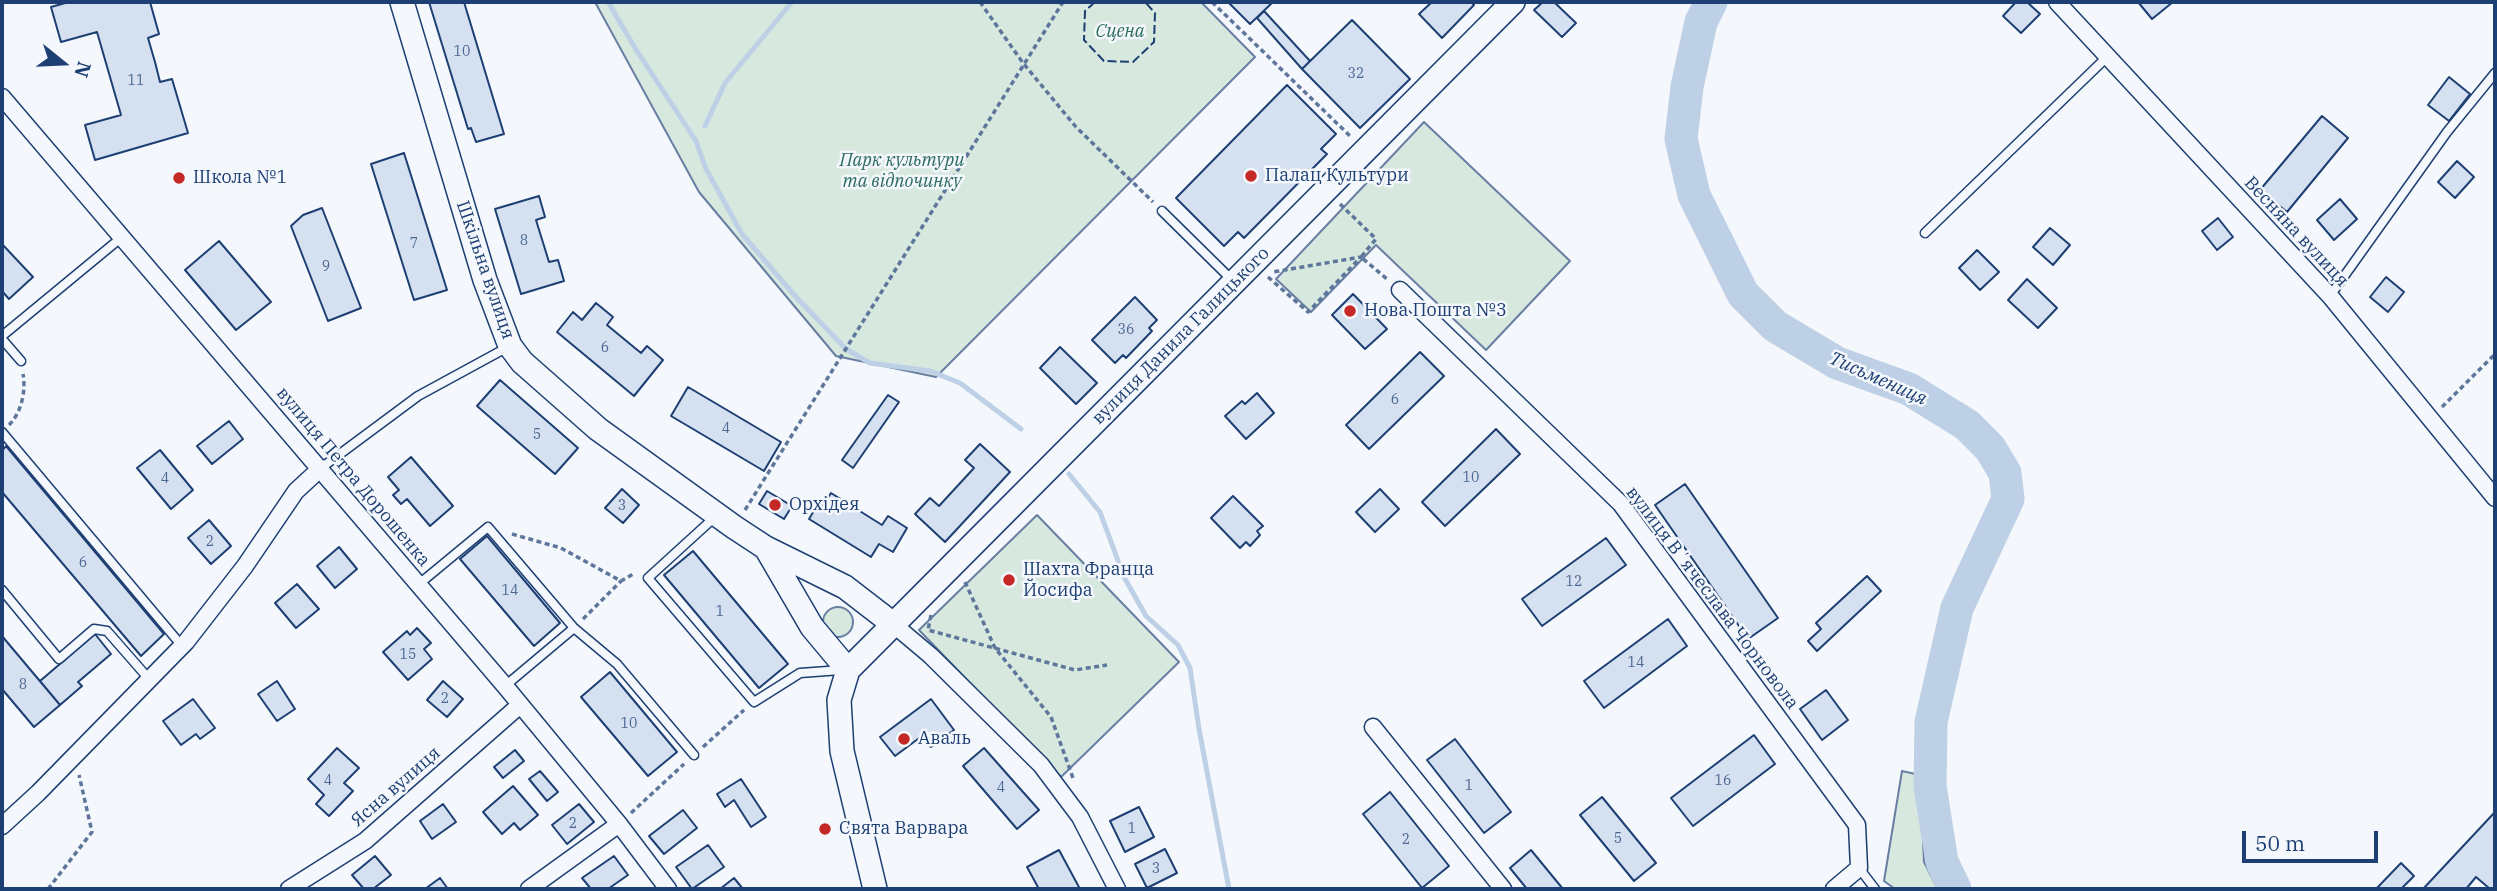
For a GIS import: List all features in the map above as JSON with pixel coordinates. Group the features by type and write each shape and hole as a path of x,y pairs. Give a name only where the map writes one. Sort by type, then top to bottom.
{"main road":[{"name":"Шкільна вулиця","path":"402,2 485,280 510,346 522,362 598,429 726,521 766,548 845,587 893,624"},
{"name":"вулиця Данила Галицького","path":"848,670 1513,2"},
{"name":"Шкільна вулиця","path":"766,548 812,627 848,670"},
{"path":"848,670 839,700 842,751 875,889"}],"street":[{"name":"Весняна вулиця","path":"2057,2 2330,296 2495,498"},
{"name":"вулиця Петра Дорошенка","path":"4,104 321,468 619,824 668,889"},
{"name":"вулиця Вʼячеслава Чорновола","path":"1399,290 1621,504 1857,825 1859,868"},
{"path":"2,826 182,646 245,566 296,491 321,468"},
{"path":"893,624 931,656 1041,765 1080,817 1117,889"},
{"name":"Ясна вулиця","path":"289,889 365,841 520,705"},
{"path":"1373,727 1503,889"},
{"path":"529,889 619,824"},
{"path":"1834,889 1859,868"}],"lane":[{"path":"1925,233 2108,56"},
{"path":"2330,296 2447,132 2495,74"},
{"path":"1162,211 1234,282"},
{"path":"21,361 2,338 122,237"},
{"path":"321,468 418,396 510,346"},
{"path":"2,432 182,646"},
{"path":"726,521 648,578 754,702 800,673 848,670"},
{"path":"419,584 488,527 574,628 617,664 694,755"},
{"path":"2,590 60,659 94,629 107,631 149,679"},
{"path":"505,686 574,628"},
{"path":"1859,868 1875,889"}],"path":[{"path":"980,2 1023,63 1076,127 1162,211"},
{"path":"726,521 839,359 1063,2"},
{"path":"1212,2 1366,150"},
{"path":"1334,198 1376,239 1362,257 1308,312 1264,273 1362,257"},
{"path":"1362,257 1399,290"},
{"path":"2430,418 2495,354"},
{"path":"2,432 15,419 26,389 21,361"},
{"path":"488,527 561,548 621,581"},
{"path":"574,628 621,581 641,570"},
{"path":"963,577 995,648 1051,717 1073,779"},
{"path":"932,608 928,630 1075,670 1107,665"},
{"path":"619,824 743,711"},
{"path":"48,889 92,832 75,755"}],"green space":[{"name":"Парк культури та відпочинку","path":"595,2 1201,2 1255,57 936,377 836,356 699,192"},
{"path":"1424,122 1570,261 1486,350 1376,245 1311,312 1276,279"},
{"path":"1037,515 1179,662 1061,777 919,630"},
{"path":"838,607 848,612 853,622 848,632 838,637 828,632 823,622 828,612"},
{"path":"1902,771 1920,775 1924,862 1938,889 1895,889 1884,881"}],"building":[{"name":"Школа №1","path":"69,2 150,2 159,34 148,38 160,82 172,79 188,133 95,160 85,125 121,115 97,32 61,42 51,7"},
{"path":"429,2 464,2 504,134 476,142 471,128 468,129"},
{"path":"1228,2 1273,2 1250,24"},
{"path":"1432,2 1471,2 1474,5 1442,38 1419,14"},
{"path":"1543,2 1554,2 1576,23 1562,37 1534,10"},
{"path":"2016,2 2027,2 2040,14 2021,33 2003,16"},
{"path":"2138,2 2173,2 2152,19"},
{"path":"1264,11 1310,61 1302,69 1257,18"},
{"path":"1352,20 1410,79 1360,128 1302,69"},
{"path":"2449,77 2470,94 2449,121 2428,105"},
{"name":"Палац Культури","path":"1287,85 1336,134 1321,149 1327,154 1244,238 1238,232 1224,246 1176,198"},
{"path":"2322,116 2348,138 2287,212 2260,190"},
{"path":"404,153 447,290 414,300 371,164"},
{"path":"2457,161 2474,177 2455,198 2438,182"},
{"path":"539,196 545,217 536,220 549,262 558,260 564,281 521,294 495,209"},
{"path":"2340,199 2357,219 2334,240 2317,220"},
{"path":"322,208 361,308 328,321 291,226 303,215"},
{"path":"2218,218 2233,237 2217,250 2202,231"},
{"path":"2050,228 2070,245 2053,265 2033,247"},
{"path":"219,241 271,302 236,330 185,270"},
{"path":"2,244 33,277 9,299 2,291"},
{"path":"1977,250 1999,272 1980,290 1959,268"},
{"path":"2386,277 2404,292 2388,312 2370,297"},
{"path":"2027,279 2057,308 2038,328 2008,300"},
{"path":"1353,294 1387,329 1365,349 1332,315"},
{"path":"1135,297 1157,320 1149,328 1152,331 1126,358 1123,355 1115,363 1092,340"},
{"path":"596,303 613,317 607,325 641,353 647,346 663,360 634,396 557,332 573,312 582,320"},
{"path":"1060,347 1097,383 1076,404 1040,368"},
{"path":"1420,352 1444,376 1369,449 1346,425"},
{"path":"500,380 578,448 555,474 477,406"},
{"path":"688,387 781,442 764,471 671,416"},
{"path":"1257,393 1274,413 1246,439 1225,416 1242,401 1245,404"},
{"path":"888,395 899,402 853,468 842,460"},
{"path":"229,421 243,439 212,464 197,446"},
{"path":"1496,429 1520,454 1445,526 1422,502"},
{"path":"980,444 1010,472 945,542 915,514 930,498 939,506 974,468 965,460"},
{"path":"6,446 164,634 141,656 2,492 2,451"},
{"path":"160,450 193,490 171,509 137,468"},
{"path":"411,457 453,506 430,526 407,499 401,504 393,495 399,490 388,477"},
{"path":"1685,484 1778,618 1748,639 1655,505"},
{"path":"622,489 639,505 623,523 605,508"},
{"path":"1380,489 1399,509 1375,532 1356,512"},
{"name":"Орхідея","path":"767,491 792,506 784,519 759,504"},
{"path":"831,493 882,525 888,516 907,528 893,552 879,544 871,557 809,519 818,504 822,507"},
{"path":"1233,496 1263,526 1257,531 1260,535 1250,546 1246,542 1240,548 1211,518"},
{"path":"209,520 231,546 211,564 188,538"},
{"path":"487,536 560,623 534,646 460,559"},
{"path":"1606,538 1626,565 1542,626 1522,599"},
{"path":"339,547 357,569 335,588 317,566"},
{"path":"693,551 788,664 759,688 664,575"},
{"path":"1867,576 1881,591 1817,651 1808,641 1821,629 1816,623"},
{"path":"297,584 319,609 296,628 275,603"},
{"path":"1668,619 1687,646 1604,708 1584,681"},
{"path":"417,628 431,643 424,649 432,659 408,680 383,652 407,631 410,635"},
{"path":"95,634 111,654 78,682 82,686 60,705 40,681"},
{"path":"2,636 60,705 34,727 2,689"},
{"path":"610,672 677,752 648,776 581,697"},
{"path":"277,681 295,709 277,721 258,694"},
{"path":"443,681 463,699 447,717 427,700"},
{"path":"1826,690 1848,720 1822,740 1800,709"},
{"path":"193,699 215,728 200,739 196,734 181,745 163,721"},
{"path":"931,699 954,730 931,747 922,736 895,756 880,737"},
{"path":"1754,735 1775,764 1693,826 1671,798"},
{"path":"1455,739 1511,812 1484,833 1427,760"},
{"path":"337,748 359,768 344,783 353,791 329,816 316,804 324,795 308,779"},
{"path":"984,748 1039,810 1017,829 963,766"},
{"path":"515,750 524,761 503,778 494,767"},
{"path":"540,771 558,792 547,801 529,779"},
{"path":"741,779 766,817 751,827 734,800 725,807 717,794"},
{"path":"513,786 538,815 520,830 514,823 502,834 483,812"},
{"path":"1390,792 1449,866 1422,888 1363,814"},
{"path":"1602,797 1656,863 1634,881 1580,815"},
{"path":"443,804 456,822 432,839 420,821"},
{"path":"579,804 594,822 567,844 552,825"},
{"path":"1139,807 1154,837 1125,852 1110,821"},
{"path":"683,810 697,828 664,854 649,836"},
{"path":"2495,812 2495,889 2490,889 2476,877 2466,889 2423,889"},
{"path":"708,845 724,867 692,889 676,867"},
{"path":"1165,849 1177,873 1147,888 1135,864"},
{"path":"1059,850 1080,889 1039,889 1027,867"},
{"path":"1531,850 1563,889 1527,889 1510,868"},
{"path":"375,856 391,875 373,889 364,889 352,875"},
{"path":"614,856 628,875 608,889 591,889 582,878"},
{"path":"2401,863 2414,876 2401,889 2376,889"},
{"path":"440,878 448,889 425,889"},
{"path":"734,878 743,889 720,889"}],"waterway":[{"path":"608,2 696,141 706,169 742,234 796,297 846,349 870,363 930,371 960,383 1021,429"},
{"path":"705,126 725,83 792,2"},
{"name":"Тисьмениця","path":"1711,2 1701,22 1687,87 1681,139 1694,195 1743,294 1775,326 1837,363 1909,389 1967,425 1990,448 2005,473 2008,499 1957,608 1931,722 1930,786 1942,862 1955,889"},
{"path":"1069,474 1100,512 1124,577 1146,616 1178,645 1190,668 1229,889"}],"fence":[{"path":"1095,2 1085,11 1084,40 1104,61 1133,62 1154,42 1155,13 1145,2"}],"place":[{"name":"Палац Культури","path":"1251,176"},
{"name":"Школа №1","path":"179,178"},
{"name":"Нова Пошта №3","path":"1350,311"},
{"name":"Орхідея","path":"775,505"},
{"name":"Шахта Франца Йосифа","path":"1009,580"},
{"name":"Аваль","path":"904,739"},
{"name":"Свята Варвара","path":"825,829"}],"park label":[{"name":"Сцена","path":"1120,32"}]}
